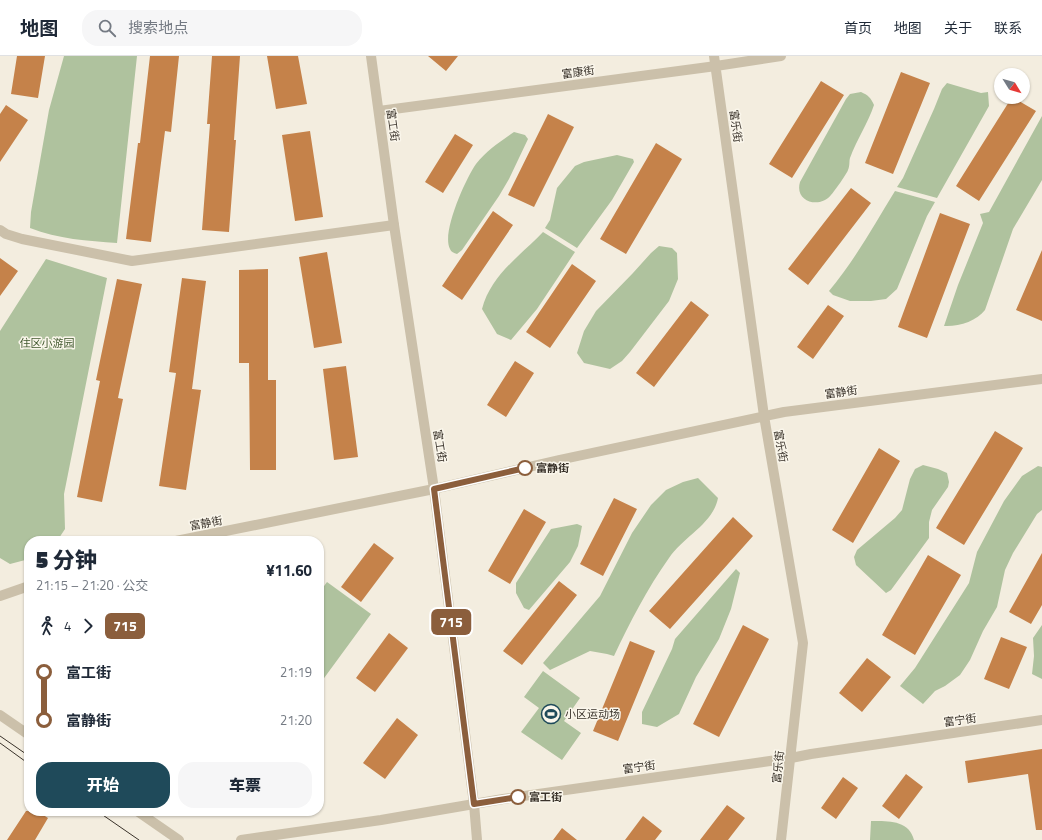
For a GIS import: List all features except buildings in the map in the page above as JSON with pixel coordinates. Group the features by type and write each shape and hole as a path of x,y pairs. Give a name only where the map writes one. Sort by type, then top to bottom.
{"street":[{"name":"富工街","path":"370,56 434,489 474,804 477,840"},
{"name":"富康街","path":"379,111 715,61 781,56"},
{"name":"富乐街","path":"715,61 764,416 803,643 782,840"},
{"path":"0,230 6,234 22,239 132,261 394,225"},
{"name":"富静街","path":"201,536 434,489 559,460 764,416 857,402 1042,379"},
{"path":"0,596 24,588"},
{"path":"0,715 24,732"},
{"name":"富宁街","path":"241,840 1042,720"},
{"path":"144,816 179,840"}],"green space":[{"path":"64,56 137,56 117,243 62,237 30,228 31,212 49,110"},
{"path":"947,83 981,93 988,92 989,106 937,198 897,187 903,178 942,89"},
{"path":"861,92 866,94 872,100 874,105 850,158 847,172 835,190 826,199 821,202 815,202 804,199 799,189 800,182 846,99 850,94"},
{"path":"1042,116 1042,180 1013,229 985,310 982,314 967,322 944,326 958,285 983,223 980,214 989,212"},
{"path":"514,132 525,135 528,139 509,179 462,250 457,254 452,252 448,241 449,231 456,206 466,181 480,159 494,146"},
{"path":"617,155 633,159 634,162 612,200 577,248 545,228 550,220 557,188 575,166 584,162"},
{"path":"895,191 935,202 927,216 897,289 886,299 871,301 850,301 833,295 829,291 856,255"},
{"path":"543,232 575,252 537,309 511,340 497,334 482,309 486,297 499,276"},
{"path":"659,246 672,248 677,253 678,279 669,301 622,361 610,369 584,363 577,353 584,331 596,311"},
{"name":"住区小游园","path":"46,259 107,278 64,494 65,529 60,536 24,536 24,560 10,564 0,558 0,331"},
{"path":"923,465 947,473 949,482 948,487 932,510 929,522 929,538 891,590 886,593 856,565 854,557 857,550 895,518 902,510 910,479 915,469"},
{"path":"1038,466 1042,467 1042,510 1037,514 1013,553 1005,570 997,607 983,631 970,660 960,675 935,691 923,704 900,686 915,668 969,583 977,552 1004,501 1022,476"},
{"path":"698,478 718,498 715,507 704,523 675,550 669,558 639,606 614,656 590,651 550,670 543,663 600,596 632,533 651,505 666,490 683,482"},
{"path":"577,524 582,526 578,546 570,562 529,610 524,608 516,593 516,583 551,529"},
{"path":"736,569 740,573 731,609 719,639 696,677 679,714 657,727 642,724 642,712 672,649 675,639"},
{"path":"327,582 371,614 324,678 324,586"},
{"path":"1042,625 1042,679 1032,674 1034,656 1033,638"},
{"name":"小区运动场","path":"543,671 580,698 564,721 581,733 562,760 521,732 539,708 524,697"},
{"path":"871,821 884,821 903,825 911,833 914,840 870,840"}],"tram line":[{"path":"0,736 24,753"},
{"path":"0,743 24,760"},
{"path":"104,816 139,840"}],"bus line":[{"name":"715","path":"518,797 474,804 434,489 525,468"}],"place":[{"name":"富静街","path":"525,468"},
{"name":"小区运动场","path":"551,714"},
{"name":"富工街","path":"518,797"}]}
